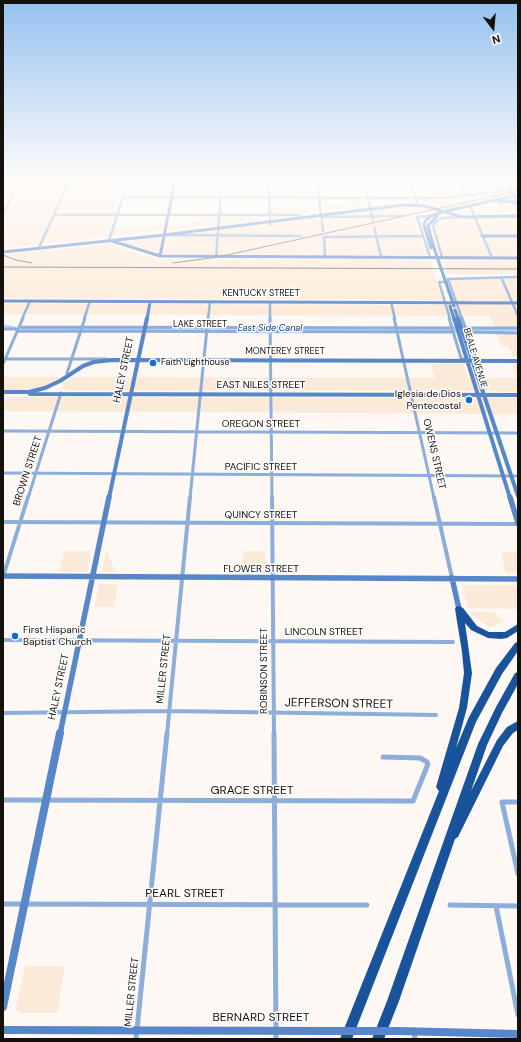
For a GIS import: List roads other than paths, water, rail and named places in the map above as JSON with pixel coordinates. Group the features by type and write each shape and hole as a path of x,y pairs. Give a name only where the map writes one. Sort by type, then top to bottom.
{"highway":[{"path":"459,609 474,628 488,635 507,635 518,627"},
{"path":"432,822 466,689 468,673 459,609"},
{"path":"346,1039 479,704 499,671 518,645"},
{"path":"378,1039 393,1001 483,744 499,710 518,676"},
{"path":"443,859 500,743 510,730 518,725"}],"main road":[{"path":"160,256 165,230"},
{"path":"3,252 205,230"},
{"name":"BEALE AVENUE","path":"425,230 474,360 518,496"},
{"name":"BEALE AVENUE","path":"429,230 433,248"},
{"path":"482,236 518,236"},
{"path":"109,240 160,256 518,258"},
{"name":"KENTUCKY STREET","path":"3,301 445,302 453,305 518,303"},
{"name":"HALEY STREET","path":"3,1007 150,302"},
{"name":"BEALE AVENUE","path":"453,305 477,395 518,523"},
{"path":"453,361 461,358"},
{"name":"MONTEREY STREET","path":"112,360 518,361"},
{"name":"EAST NILES STREET","path":"3,393 29,392 45,388 60,381 83,366 94,362 112,360"},
{"name":"EAST NILES STREET","path":"3,393 518,395"},
{"name":"FLOWER STREET","path":"3,576 518,579"},
{"name":"OWENS STREET","path":"452,578 459,609"},
{"name":"BERNARD STREET","path":"3,1030 137,1035 276,1035 329,1031 398,1031 415,1035 518,1034"}],"street":[{"path":"39,248 47,230"},
{"path":"109,240 112,230"},
{"path":"216,257 218,230"},
{"path":"375,230 381,257"},
{"path":"421,230 430,258"},
{"path":"433,230 442,257"},
{"path":"479,230 492,258"},
{"path":"164,235 301,236"},
{"path":"325,257 324,239 327,236 423,236"},
{"path":"500,277 518,316"},
{"path":"474,360 467,332 453,305 448,279 518,277"},
{"path":"449,282 439,282 461,358 467,361"},
{"path":"3,364 30,301"},
{"path":"67,372 90,301"},
{"name":"MILLER STREET","path":"137,1035 210,302"},
{"name":"ROBINSON STREET","path":"270,302 276,1035"},
{"name":"OWENS STREET","path":"391,302 452,578"},
{"name":"LAKE STREET","path":"3,329 144,329 208,327 270,330 454,332"},
{"name":"LAKE STREET","path":"144,329 207,332 453,328"},
{"path":"465,328 518,328"},
{"path":"467,332 518,333"},
{"name":"MONTEREY STREET","path":"5,359 112,360"},
{"name":"BROWN STREET","path":"3,576 61,394"},
{"name":"OREGON STREET","path":"3,431 518,433"},
{"name":"PACIFIC STREET","path":"3,474 518,476"},
{"name":"QUINCY STREET","path":"3,522 518,523"},
{"name":"LINCOLN STREET","path":"3,640 453,642"},
{"name":"JEFFERSON STREET","path":"3,713 169,711 436,715"},
{"name":"GRACE STREET","path":"3,800 413,801 428,764 427,762 420,758 383,757"},
{"path":"518,802 502,802 518,874"},
{"name":"PEARL STREET","path":"3,904 367,905"},
{"path":"450,905 518,906"},
{"path":"496,906 518,1015"}],"waterway":[{"name":"East Side Canal","path":"3,326 14,328"},
{"name":"East Side Canal","path":"23,329 456,330"},
{"name":"East Side Canal","path":"462,330 518,330"}],"railway":[{"path":"173,263 218,257 342,230"},
{"path":"3,255 16,260 32,263"},
{"path":"3,267 518,269"}],"place":[{"name":"Faith Lighthouse","path":"153,363"},
{"name":"Iglesia de Dios Pentecostal","path":"469,400"},
{"name":"First Hispanic Baptist Church","path":"15,636"}]}
